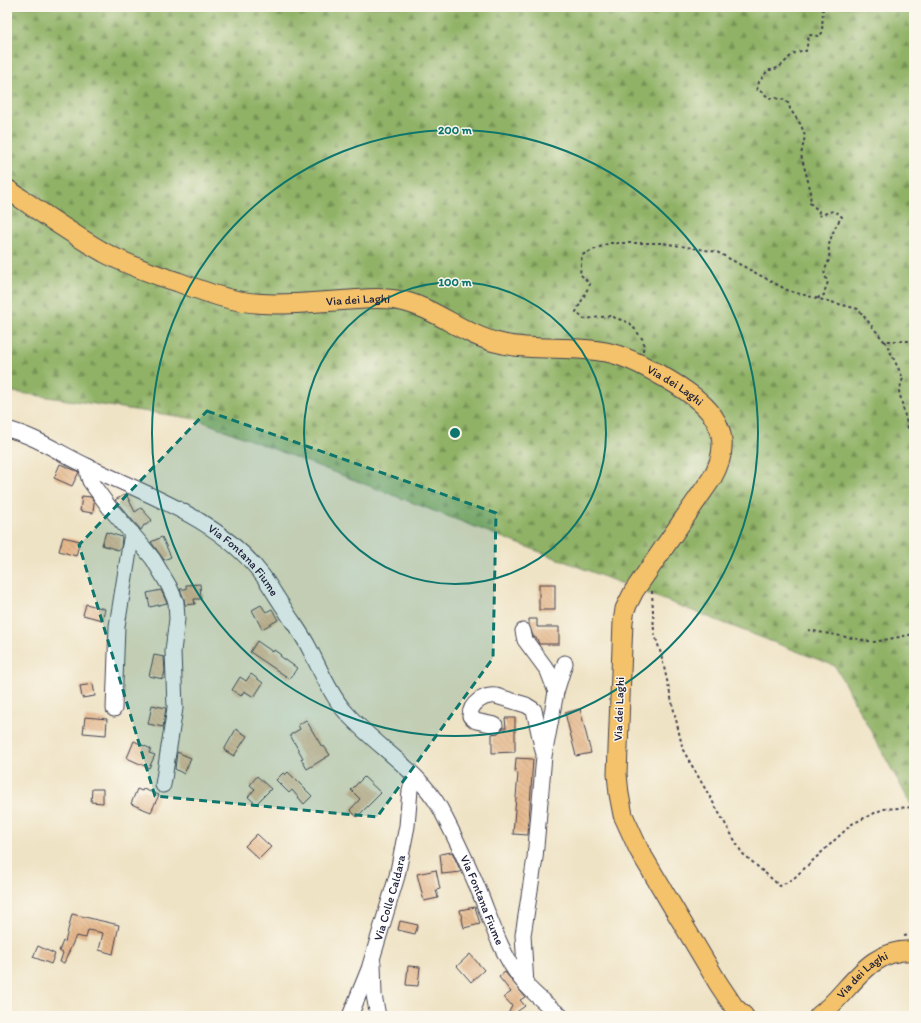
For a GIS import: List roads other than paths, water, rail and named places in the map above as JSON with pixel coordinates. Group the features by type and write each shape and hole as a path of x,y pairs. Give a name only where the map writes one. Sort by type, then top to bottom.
{"main road":[{"name":"Via dei Laghi","path":"7,189 59,225 112,256 164,278 216,295 245,302 270,304 376,298 396,300 422,308 492,342 524,348 596,351 617,355 636,363 683,388 694,395 704,405 716,422 720,434 722,445 719,463 712,478 634,591 625,610 623,622 617,774 621,806 626,824 639,850 718,983 734,1007 744,1016"},
{"name":"Via dei Laghi","path":"819,1016 860,973 878,958 898,952 914,951"}],"street":[{"name":"Via Fontana Fiume","path":"7,429 30,437 186,513 218,534 245,556 267,581 301,633 325,682 337,701 362,730 412,774 430,793 440,808 467,864 507,958 526,985 561,1016"},
{"path":"87,466 90,481 109,507 148,553 167,582 173,594 176,606 176,623 172,651 175,708 163,785"},
{"path":"114,709 117,621 132,533"},
{"path":"523,630 525,640 548,671 556,692"},
{"path":"526,985 523,935 535,858 544,756 556,692 565,663"},
{"path":"496,724 476,721 470,716 472,708 485,697 491,695 496,696 532,708 536,714 544,756"},
{"name":"Via Colle Caldara","path":"350,1016 373,956 401,861 407,826 412,774"},
{"path":"373,956 374,995 378,1016"}]}
